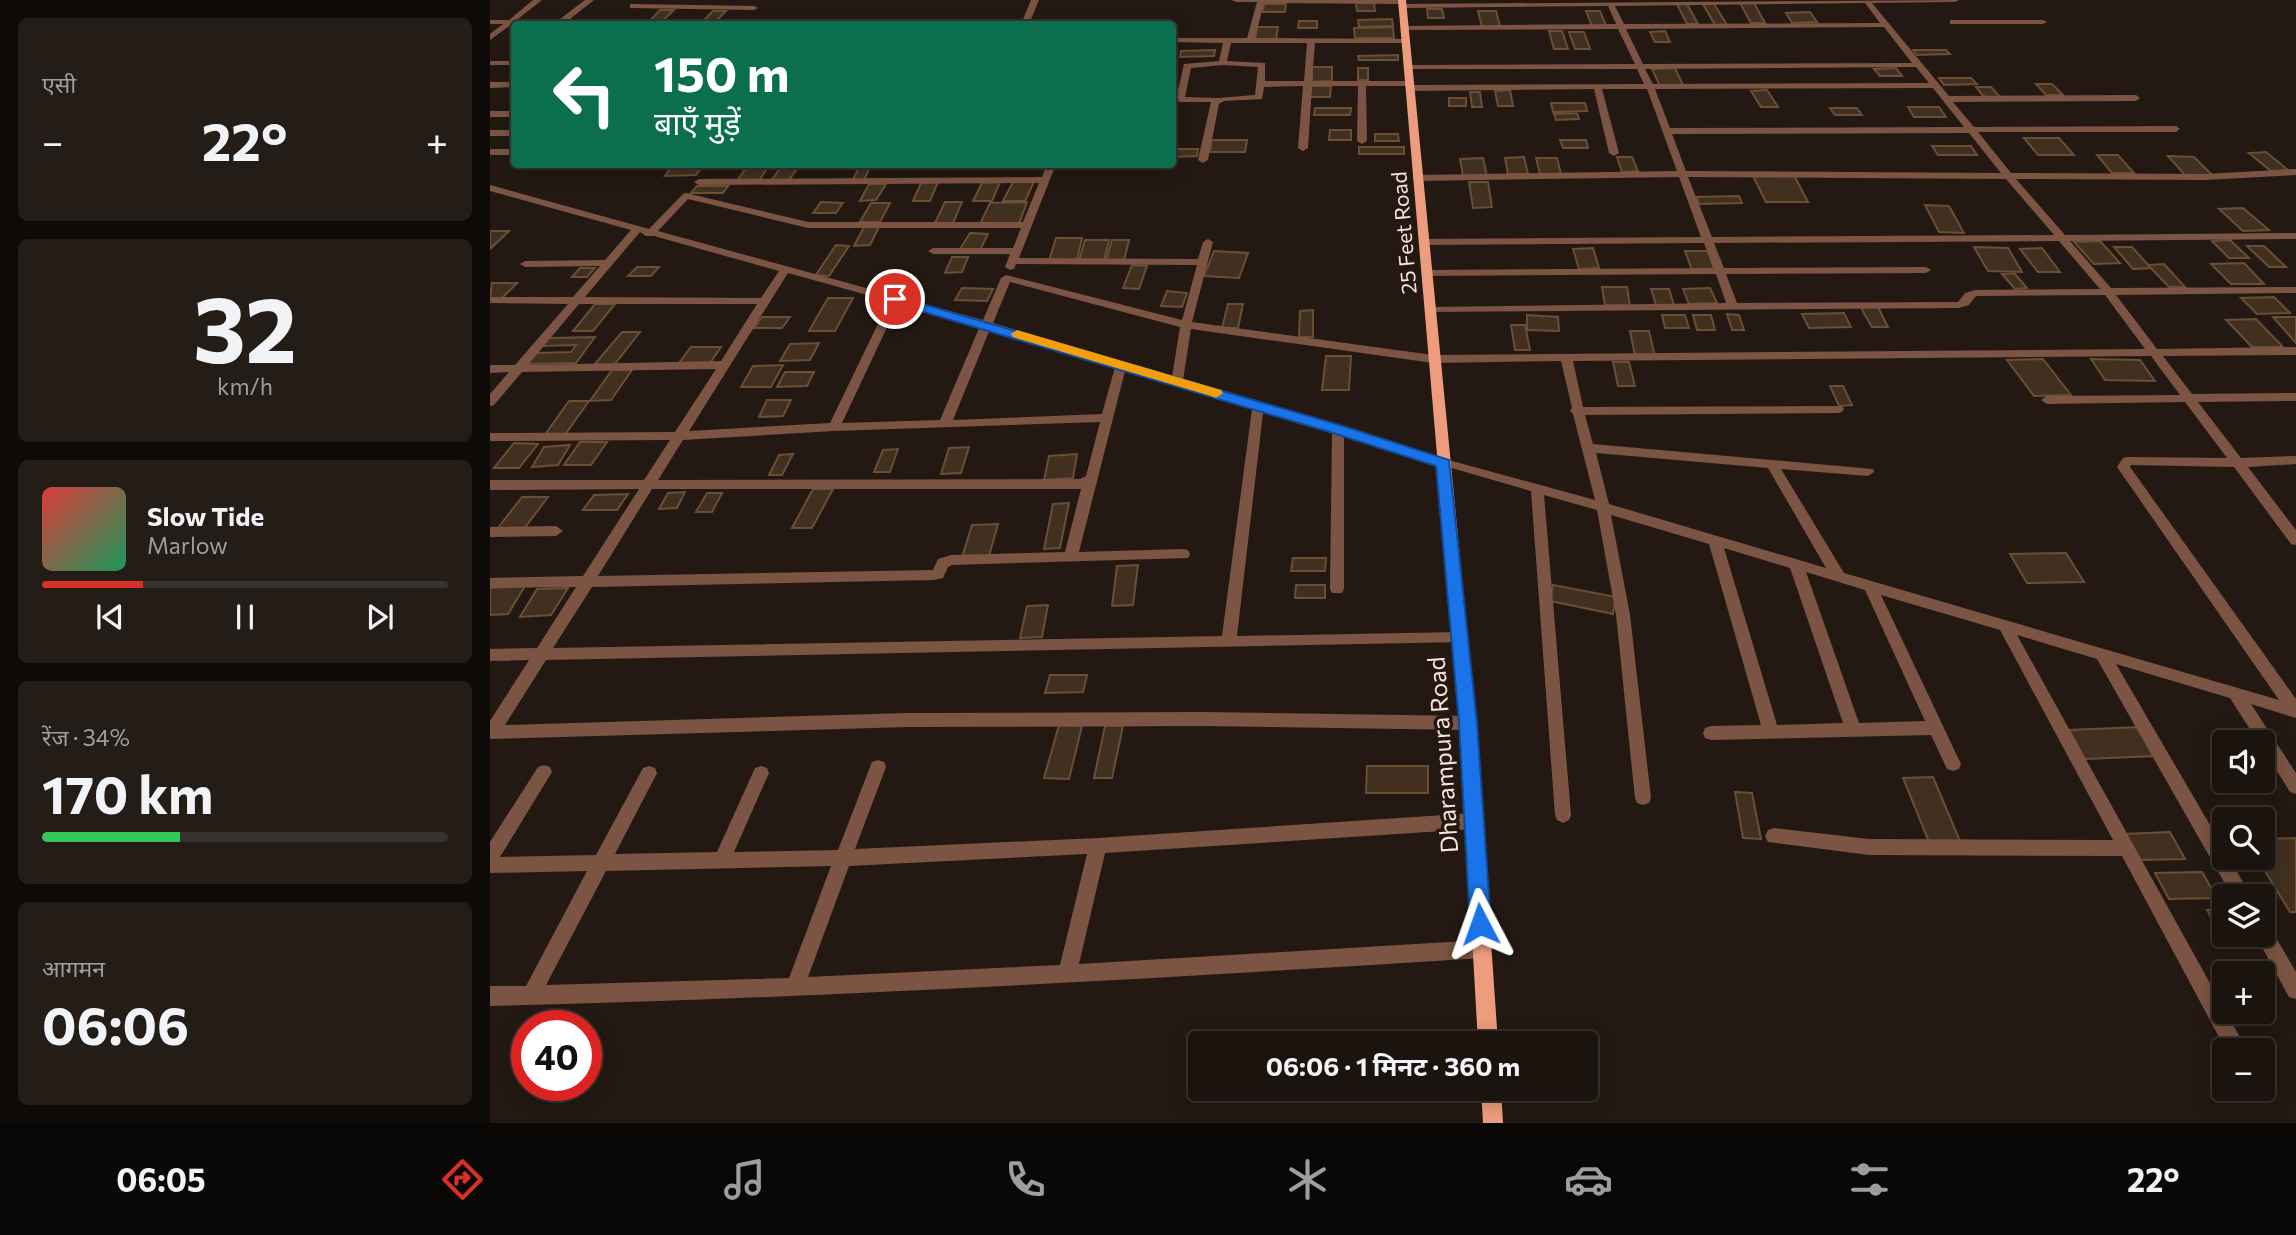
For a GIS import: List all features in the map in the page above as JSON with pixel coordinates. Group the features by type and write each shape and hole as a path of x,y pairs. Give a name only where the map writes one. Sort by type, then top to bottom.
{"street":[{"path":"511,21 538,0"},
{"path":"563,21 590,0"},
{"path":"1026,21 1035,0"},
{"path":"1236,0 1610,3 1955,0"},
{"path":"1250,40 1261,0"},
{"path":"1931,0 1938,8"},
{"path":"1867,1 2008,175 2107,290 2296,540"},
{"name":"25 Feet Road","path":"1402,2 1443,463"},
{"path":"617,21 637,3 754,8"},
{"path":"1610,3 1651,89 1733,306"},
{"path":"1946,15 1961,30"},
{"path":"490,22 510,22"},
{"path":"490,38 510,22"},
{"path":"1953,22 2042,22"},
{"path":"1404,28 1887,25"},
{"path":"1176,40 1406,40"},
{"path":"1223,63 1227,40"},
{"path":"1303,148 1311,40"},
{"path":"490,63 511,63"},
{"path":"1223,63 1262,65 1258,98 1181,100 1189,64 1223,63"},
{"path":"1409,67 1920,65"},
{"path":"1176,82 1184,81"},
{"path":"1261,85 1362,83 1651,89 1936,85"},
{"path":"1362,83 1362,141"},
{"path":"490,85 511,85"},
{"path":"1598,89 1614,153"},
{"path":"1947,99 2136,98"},
{"path":"1203,160 1217,100"},
{"path":"490,114 511,114"},
{"path":"490,127 511,114"},
{"path":"1666,131 2176,129"},
{"path":"490,133 511,133"},
{"path":"490,152 511,152"},
{"path":"650,234 712,168"},
{"path":"946,424 1050,168"},
{"path":"1417,178 1682,174 2204,177 2296,172"},
{"path":"699,182 1046,180"},
{"path":"493,192 985,324 1443,463 1537,488 2296,711"},
{"path":"686,196 808,225 1025,225"},
{"path":"490,402 636,230"},
{"path":"1423,242 1709,243 2296,236"},
{"path":"1177,382 1186,325 1208,242"},
{"path":"933,251 1203,262"},
{"path":"525,264 607,263"},
{"path":"491,732 785,269"},
{"path":"1426,273 1926,270"},
{"path":"1006,278 1186,325 1433,359 2296,351"},
{"path":"1429,310 1959,305 1975,293 2296,290"},
{"path":"834,427 895,299"},
{"path":"490,300 765,301"},
{"path":"1566,357 1576,411 1604,508 1621,607 1643,797"},
{"path":"490,369 724,365"},
{"path":"1071,557 1121,365"},
{"path":"2047,400 2296,397"},
{"path":"1229,641 1258,406"},
{"path":"1576,411 1838,409"},
{"path":"490,437 679,436 834,427 1107,418"},
{"path":"1337,589 1338,430"},
{"path":"1587,448 1868,472"},
{"path":"2296,460 2238,463 2128,461 2123,467 2296,711"},
{"name":"Dharampura Road","path":"1443,463 1468,723 1487,1031"},
{"path":"1772,464 1839,578"},
{"path":"490,485 1089,482"},
{"path":"1537,488 1563,814"},
{"path":"490,532 556,531"},
{"path":"1715,541 1771,732"},
{"path":"490,583 933,575 938,574 943,563 950,560 1183,554"},
{"path":"1796,564 1853,730"},
{"path":"1870,586 1953,764"},
{"path":"2005,626 2229,1038"},
{"path":"490,655 1459,638"},
{"path":"2103,654 2235,884"},
{"path":"2236,694 2296,787"},
{"path":"491,732 908,720 1202,719 1468,723"},
{"path":"1711,733 1936,728"},
{"path":"794,988 841,858 878,767"},
{"path":"490,857 544,772"},
{"path":"531,995 649,772"},
{"path":"722,860 761,773"},
{"path":"490,864 841,858 1098,846 1474,821"},
{"path":"1774,836 1869,847 2126,848"},
{"path":"1068,975 1098,846"},
{"path":"2272,947 2296,990"},
{"path":"490,996 794,988 1068,975 1482,949"},
{"path":"1492,1101 1493,1123"}],"building":[{"path":"1356,3 1374,3 1375,11 1357,11"},
{"path":"1740,3 1754,3 1765,23 1751,23"},
{"path":"1264,4 1286,4 1285,12 1263,12"},
{"path":"1677,4 1687,4 1698,24 1687,24"},
{"path":"1703,4 1714,4 1727,25 1715,25"},
{"path":"1427,9 1442,9 1444,18 1428,18"},
{"path":"660,10 674,10 662,21 650,21"},
{"path":"713,11 726,11 716,21 703,21"},
{"path":"1478,11 1496,11 1500,27 1482,27"},
{"path":"1586,11 1600,11 1606,26 1592,26"},
{"path":"1810,12 1817,22 1792,23 1786,13"},
{"path":"1392,19 1393,26 1359,27 1358,20"},
{"path":"1299,21 1317,21 1317,28 1298,28"},
{"path":"1257,27 1278,27 1276,40 1255,39"},
{"path":"1393,27 1394,38 1355,38 1354,28"},
{"path":"1549,31 1562,31 1568,49 1554,49"},
{"path":"1665,31 1670,42 1655,42 1650,32"},
{"path":"1569,32 1584,32 1590,49 1575,49"},
{"path":"1215,50 1214,56 1180,57 1181,51"},
{"path":"1913,50 1946,50 1950,54 1917,55"},
{"path":"1398,55 1398,60 1359,60 1358,56"},
{"path":"1312,67 1332,67 1332,81 1312,82"},
{"path":"1358,68 1368,68 1368,80 1358,80"},
{"path":"1675,68 1683,85 1660,86 1652,69"},
{"path":"1896,68 1902,76 1880,76 1874,69"},
{"path":"1939,78 1971,78 1977,84 1944,85"},
{"path":"2036,84 2052,84 2063,95 2046,95"},
{"path":"1311,86 1331,86 1330,97 1310,97"},
{"path":"1976,87 1991,87 2001,98 1985,98"},
{"path":"1510,90 1513,106 1498,106 1495,91"},
{"path":"1767,90 1778,107 1761,107 1751,91"},
{"path":"1470,92 1480,92 1482,107 1472,107"},
{"path":"1449,98 1466,98 1466,106 1449,106"},
{"path":"1551,103 1585,103 1587,111 1553,112"},
{"path":"1908,107 1939,107 1946,117 1914,117"},
{"path":"1315,108 1351,108 1350,115 1314,115"},
{"path":"1830,108 1857,108 1862,115 1835,115"},
{"path":"1577,113 1579,119 1556,120 1554,114"},
{"path":"1330,130 1351,130 1351,140 1329,140"},
{"path":"1375,134 1398,134 1399,141 1375,141"},
{"path":"2024,138 2059,138 2074,155 2038,155"},
{"path":"1212,140 1247,140 1245,152 1210,152"},
{"path":"1560,140 1586,140 1588,148 1563,148"},
{"path":"1932,146 1971,146 1977,155 1938,155"},
{"path":"1359,147 1404,147 1404,154 1359,154"},
{"path":"1176,149 1198,149 1197,156 1176,157"},
{"path":"2266,152 2288,170 2271,171 2249,153"},
{"path":"2097,155 2118,155 2134,173 2112,173"},
{"path":"2168,156 2194,157 2212,175 2185,175"},
{"path":"1524,157 1528,174 1508,174 1505,158"},
{"path":"1617,157 1632,157 1638,171 1622,172"},
{"path":"1483,158 1487,176 1463,176 1460,159"},
{"path":"1536,158 1557,158 1561,174 1540,174"},
{"path":"701,168 696,175 665,176 670,169"},
{"path":"746,168 767,168 759,181 737,181"},
{"path":"780,168 798,168 789,180 771,181"},
{"path":"859,168 870,168 864,180 852,181"},
{"path":"1794,175 1808,202 1766,202 1753,176"},
{"path":"938,182 930,201 913,201 921,183"},
{"path":"1000,182 992,201 973,201 982,183"},
{"path":"1013,182 1034,182 1025,201 1003,201"},
{"path":"1469,182 1488,182 1492,207 1473,208"},
{"path":"869,184 886,184 876,200 860,201"},
{"path":"697,186 728,186 723,193 691,193"},
{"path":"1739,196 1742,203 1699,204 1696,197"},
{"path":"821,202 843,203 836,213 813,213"},
{"path":"945,202 962,202 953,223 935,223"},
{"path":"1027,202 1019,224 980,224 990,203"},
{"path":"871,203 890,203 880,222 860,222"},
{"path":"1925,205 1949,206 1964,233 1939,232"},
{"path":"2243,208 2269,230 2243,231 2219,209"},
{"path":"864,227 879,227 870,245 854,246"},
{"path":"490,231 509,231 490,249"},
{"path":"970,233 988,234 980,250 960,249"},
{"path":"1056,238 1082,238 1077,260 1049,261"},
{"path":"1085,240 1109,240 1104,261 1079,261"},
{"path":"1112,240 1129,240 1124,261 1106,261"},
{"path":"2230,240 2249,258 2229,258 2212,241"},
{"path":"2100,241 2120,263 2094,264 2074,242"},
{"path":"836,245 849,246 829,276 816,275"},
{"path":"2247,246 2264,246 2286,267 2269,267"},
{"path":"1974,247 2008,248 2022,272 1988,271"},
{"path":"2114,247 2132,247 2151,268 2133,269"},
{"path":"1593,248 1599,268 1579,269 1573,249"},
{"path":"2042,248 2060,272 2038,272 2020,249"},
{"path":"1214,251 1248,253 1239,278 1204,276"},
{"path":"1685,251 1709,251 1716,270 1692,270"},
{"path":"952,257 968,257 962,272 945,273"},
{"path":"2244,263 2264,284 2231,284 2211,264"},
{"path":"2164,264 2185,287 2169,287 2148,265"},
{"path":"1132,265 1147,266 1139,289 1123,288"},
{"path":"637,267 659,267 651,276 628,276"},
{"path":"580,268 595,268 587,277 572,277"},
{"path":"2014,273 2027,288 2015,289 2002,274"},
{"path":"492,283 517,283 502,298 490,298"},
{"path":"1602,287 1627,287 1630,306 1605,305"},
{"path":"962,288 993,289 987,301 955,300"},
{"path":"1710,288 1717,303 1689,304 1683,289"},
{"path":"1651,289 1669,289 1674,305 1656,305"},
{"path":"1167,291 1187,293 1182,307 1161,306"},
{"path":"2274,297 2290,313 2257,314 2241,298"},
{"path":"828,298 853,298 835,331 809,331"},
{"path":"595,304 615,304 593,331 573,331"},
{"path":"1228,304 1243,304 1238,328 1222,328"},
{"path":"1878,307 1888,327 1872,327 1861,308"},
{"path":"1313,310 1313,337 1299,337 1300,311"},
{"path":"1844,313 1851,327 1809,328 1802,314"},
{"path":"1727,314 1739,315 1744,330 1732,330"},
{"path":"1527,315 1558,317 1559,331 1527,330"},
{"path":"1662,315 1685,315 1689,328 1665,328"},
{"path":"1693,315 1711,315 1715,330 1697,330"},
{"path":"762,317 790,317 782,328 754,328"},
{"path":"2273,317 2296,317 2296,343"},
{"path":"2256,319 2283,347 2252,347 2226,320"},
{"path":"1511,325 1525,325 1530,350 1515,350"},
{"path":"1630,331 1649,331 1655,356 1635,356"},
{"path":"622,332 640,332 614,365 594,365"},
{"path":"595,337 576,363 525,364 535,353 571,352 576,345 543,346 549,338"},
{"path":"819,343 810,360 780,361 790,344"},
{"path":"691,347 721,347 710,363 679,363"},
{"path":"1326,356 1351,356 1349,390 1322,390"},
{"path":"2043,359 2071,395 2034,396 2007,360"},
{"path":"2091,359 2140,360 2155,381 2105,380"},
{"path":"1613,362 1629,362 1635,386 1618,386"},
{"path":"783,365 771,387 741,387 753,366"},
{"path":"612,370 632,370 611,400 590,401"},
{"path":"785,372 814,372 807,386 777,387"},
{"path":"1830,386 1843,386 1852,405 1839,406"},
{"path":"767,400 791,400 783,416 759,417"},
{"path":"569,401 589,401 564,436 544,436"},
{"path":"580,442 607,442 591,465 564,465"},
{"path":"514,443 538,444 519,468 494,468"},
{"path":"570,445 558,465 532,467 544,447"},
{"path":"969,447 961,473 941,474 949,448"},
{"path":"898,449 890,472 874,472 883,450"},
{"path":"793,454 782,475 769,475 779,455"},
{"path":"1077,454 1073,478 1044,480 1049,456"},
{"path":"813,489 833,489 812,528 792,528"},
{"path":"685,492 677,508 659,509 668,493"},
{"path":"707,493 722,493 712,512 696,512"},
{"path":"628,494 617,510 583,510 594,495"},
{"path":"522,497 548,497 523,530 497,529"},
{"path":"1069,503 1060,548 1044,549 1053,504"},
{"path":"998,524 989,556 962,557 972,525"},
{"path":"2066,553 2084,582 2027,583 2010,554"},
{"path":"1293,558 1326,558 1325,571 1291,571"},
{"path":"1138,565 1133,605 1112,606 1117,566"},
{"path":"1296,585 1325,585 1325,598 1295,598"},
{"path":"1553,585 1616,597 1613,614 1550,601"},
{"path":"525,586 508,614 490,615 490,588"},
{"path":"568,588 551,615 520,617 537,589"},
{"path":"1048,605 1042,637 1020,638 1027,606"},
{"path":"1050,675 1087,675 1083,692 1045,693"},
{"path":"1059,725 1082,726 1069,779 1044,778"},
{"path":"1105,726 1123,726 1112,778 1094,778"},
{"path":"2140,727 2156,756 2085,759 2069,730"},
{"path":"1367,766 1428,766 1428,793 1366,793"},
{"path":"1933,777 1960,841 1929,842 1903,778"},
{"path":"1735,792 1752,793 1761,839 1743,838"},
{"path":"2170,832 2185,859 2139,860 2125,834"},
{"path":"2296,838 2296,912 2290,912 2264,870 2275,870 2275,839"},
{"path":"2202,872 2212,889 2212,898 2169,899 2155,873"}],"slow traffic":[{"path":"1017,334 1216,393"}],"route":[{"path":"895,299 1443,463 1468,723 1480,924"}]}
